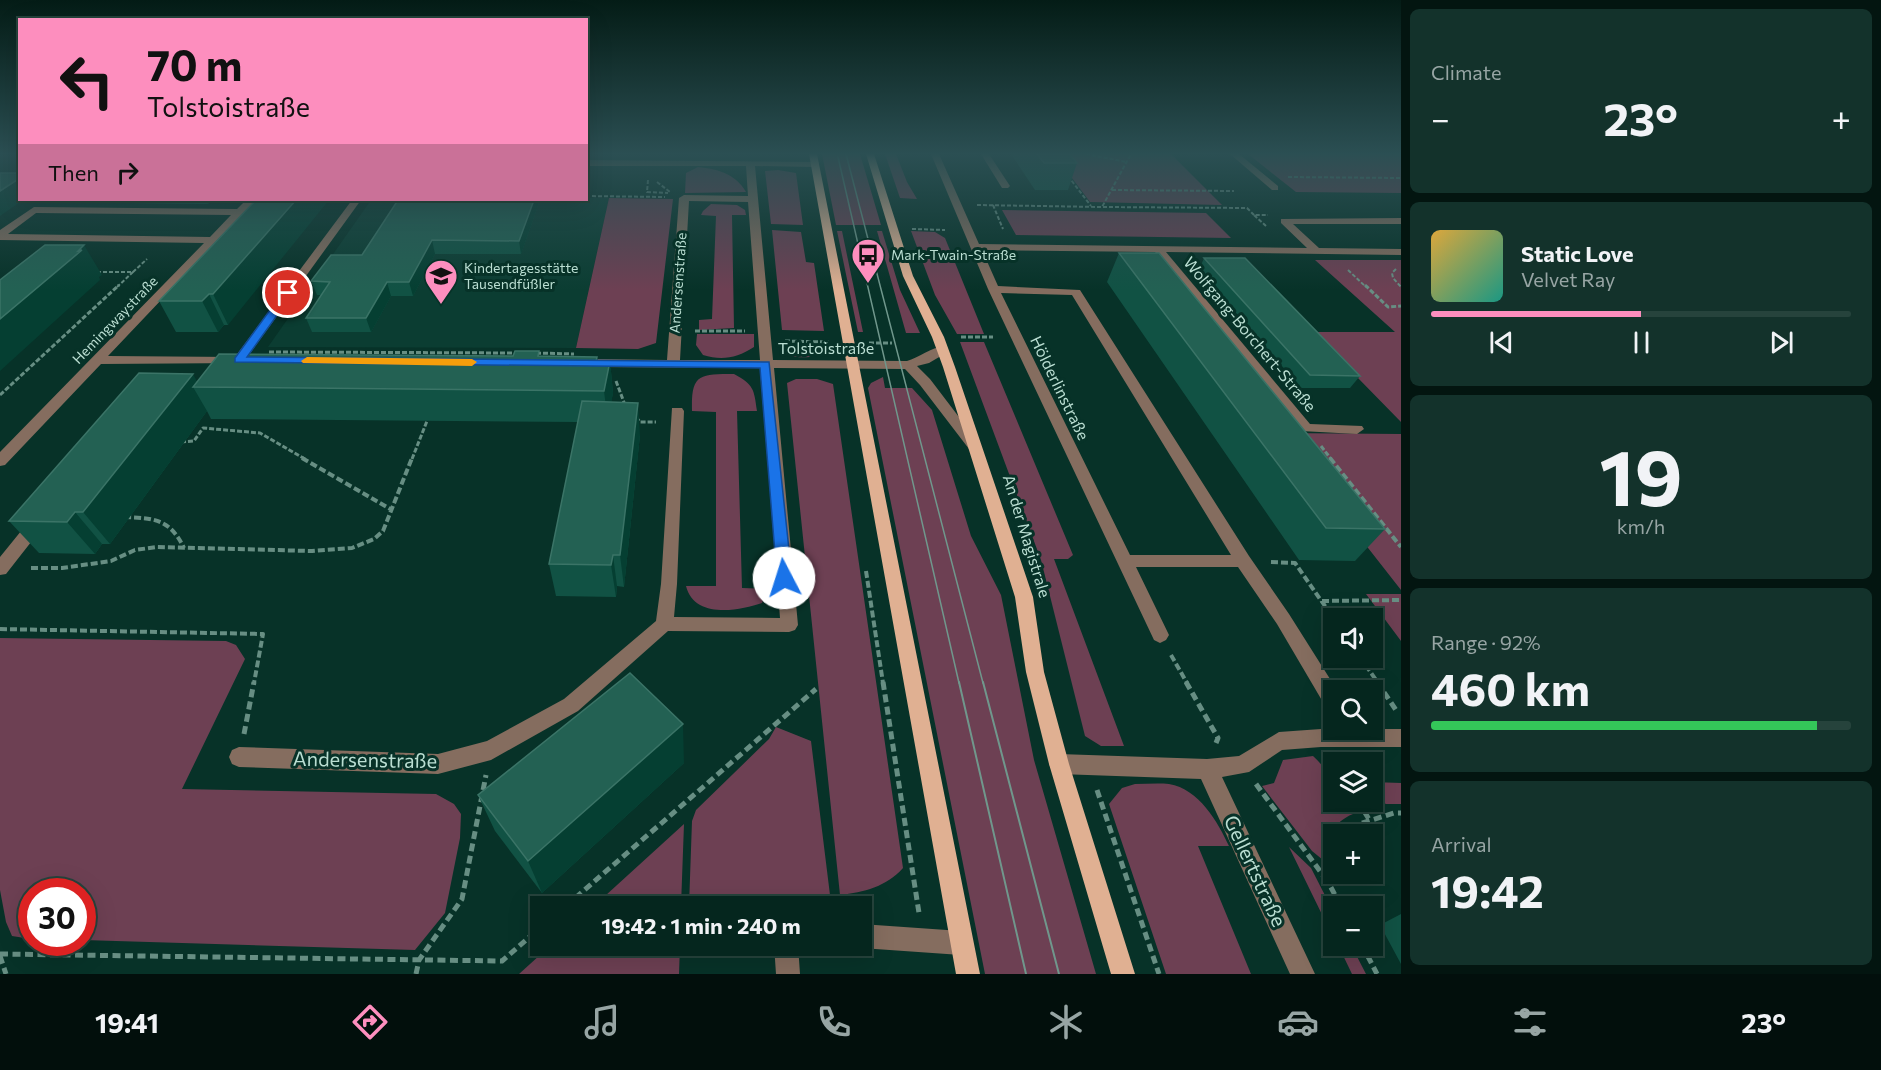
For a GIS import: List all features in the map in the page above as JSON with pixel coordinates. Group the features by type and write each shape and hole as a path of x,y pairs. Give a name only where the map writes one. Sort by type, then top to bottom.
{"main road":[{"path":"821,199 968,974"},
{"name":"An der Magistrale","path":"884,199 908,276 942,350 1024,597 1035,672 1059,764 1123,974"}],"street":[{"name":"Andersenstraße","path":"673,364 684,199"},
{"path":"677,411 669,584 664,624 789,625 751,199"},
{"name":"Hölderlinstraße","path":"954,199 994,289 1160,635"},
{"name":"Hemingwaystraße","path":"0,460 249,201"},
{"path":"98,360 164,366 245,360 355,201"},
{"path":"0,236 34,210 238,212"},
{"path":"1321,251 1284,221 1401,221"},
{"path":"0,236 212,240"},
{"name":"Wolfgang-Borchert-Straße","path":"976,247 1401,252"},
{"name":"Wolfgang-Borchert-Straße","path":"1159,250 1306,428 1357,429"},
{"path":"994,289 1076,292 1323,685"},
{"path":"942,350 925,360 908,365 925,382 976,448"},
{"name":"Tolstoistraße","path":"580,358 673,364 908,365"},
{"path":"0,568 44,515"},
{"path":"1124,561 1243,561"},
{"name":"Andersenstraße","path":"239,757 438,764 491,750 571,705 664,624"},
{"path":"1059,764 1207,769 1242,765 1279,741 1323,736"},
{"path":"1383,736 1401,738"},
{"name":"Gellertstraße","path":"1207,769 1303,974"},
{"path":"872,937 961,943"},
{"path":"787,956 788,974"}],"path":[{"path":"1086,199 1091,207"},
{"path":"1102,207 1106,199"},
{"path":"956,205 1247,208 1254,214"},
{"path":"993,205 1006,235"},
{"path":"906,229 945,230"},
{"path":"1321,251 1388,307 1401,306"},
{"path":"95,272 116,272"},
{"path":"0,395 133,272"},
{"path":"675,331 763,331"},
{"path":"828,336 834,365"},
{"path":"954,338 993,337"},
{"path":"262,345 268,352 522,353"},
{"path":"534,353 580,358"},
{"path":"614,375 624,404 640,422 660,422"},
{"path":"21,568 62,568 111,561 135,550 157,547 312,551 352,548 374,539 383,531 427,421"},
{"path":"178,442 194,441 203,428 260,432 392,510"},
{"path":"1306,428 1401,547"},
{"path":"123,517 154,518 169,525 178,532 184,548"},
{"path":"1243,561 1295,563 1326,608"},
{"path":"864,564 922,939"},
{"path":"1321,601 1401,600"},
{"path":"0,629 263,634 239,757"},
{"path":"1160,635 1218,738 1207,769"},
{"path":"1367,668 1401,718"},
{"path":"578,896 816,689"},
{"path":"416,974 419,960 462,899 491,750"},
{"path":"1242,765 1323,875"},
{"path":"1365,812 1370,821"},
{"path":"1360,824 1401,813"},
{"path":"6,974 0,955 502,961 530,937"},
{"path":"1368,956 1377,974"}],"shaded area":[{"name":"Kindertagesstätte Tausendfüßler","path":"609,199 576,348 268,347 370,201"},
{"path":"609,199 673,199 656,343 638,349 576,348"},
{"path":"768,199 800,199 803,225 771,224"},
{"path":"831,199 873,199 881,225 836,225"},
{"path":"1088,199 1216,199 1222,205 1090,202"},
{"path":"711,204 737,205 745,210 746,215 732,215 734,328 699,330 699,320 712,319 716,216 701,215"},
{"path":"1002,210 1206,213 1231,238 1016,235"},
{"path":"772,230 801,232 806,262 814,263 824,331 782,330"},
{"path":"837,231 842,231 863,332 858,332"},
{"path":"877,231 882,231 900,290 920,333 906,333"},
{"path":"911,231 935,232 945,238 984,334 957,334 935,295"},
{"path":"1315,260 1401,260 1401,422 1313,332 1395,332"},
{"path":"697,334 754,334 754,347 742,354 729,357 710,357 703,355 696,345"},
{"path":"960,342 984,342 1073,555 1068,559 1054,559 1124,746 1101,746 1085,736 1041,560"},
{"path":"785,345 826,345 827,350 812,357 796,357 785,354"},
{"path":"734,374 746,381 752,388 757,411 737,411 742,588 768,589 762,603 730,610 718,610 698,604 691,597 686,586 716,586 716,412 692,411 692,399 696,383 705,376"},
{"path":"883,377 885,388 912,388 932,410 971,536 1001,595 1034,760 1096,974 985,974 868,388 871,383"},
{"path":"796,379 817,379 833,384 903,868 889,880 874,888 840,895 787,383"},
{"path":"1278,433 1401,434 1401,590"},
{"path":"1366,594 1401,594 1401,641 1383,617 1383,608 1376,608"},
{"path":"0,638 226,641 236,645 245,659 182,789 436,794 454,804 461,814 460,838 445,913 415,950 96,940 96,878 18,878 18,937 12,936 6,922 0,890"},
{"path":"776,727 811,741 830,895 689,896 692,821 696,810 769,739"},
{"path":"1313,756 1323,766 1323,812 1352,812 1353,814 1338,824 1323,824 1323,860 1312,851 1262,786 1274,783 1283,760"},
{"path":"1383,782 1401,783 1401,804 1383,802"},
{"path":"1135,784 1169,784 1180,787 1198,799 1213,817 1229,846 1198,846 1251,974 1166,974 1109,804 1122,788"},
{"path":"684,824 681,896 605,896"},
{"path":"1289,847 1311,868 1325,896 1323,896 1323,917"},
{"path":"539,956 680,956 679,974 519,974"},
{"path":"1343,956 1357,956 1366,974 1352,974"}],"building":[{"path":"255,201 295,201 213,294 209,294 202,301 159,301"},
{"path":"397,201 534,201 519,241 432,240 409,282 387,282 366,318 306,318 330,282 311,281 331,255 362,255"},
{"path":"45,245 84,245 78,251 82,250 0,319 0,280"},
{"path":"1119,253 1159,253 1385,529 1326,528"},
{"path":"1204,258 1245,258 1360,376 1310,375"},
{"path":"515,351 539,351 538,356 597,357 596,361 610,361 604,391 193,387 219,354 513,356"},
{"path":"139,373 193,374 83,512 75,512 67,522 9,521"},
{"path":"582,401 638,403 620,555 613,555 611,565 549,564"},
{"path":"630,673 683,724 528,861 478,795"}],"tram line":[{"path":"848,199 959,683"},
{"path":"858,199 983,683"},
{"path":"959,682 1026,974"},
{"path":"983,682 1059,974"}],"slow traffic":[{"path":"307,361 472,362"}],"place":[{"name":"Mark-Twain-Straße","path":"868,284"},
{"name":"Kindertagesstätte Tausendfüßler","path":"441,305"}],"route":[{"path":"288,293 239,360 765,364 784,578"}]}
